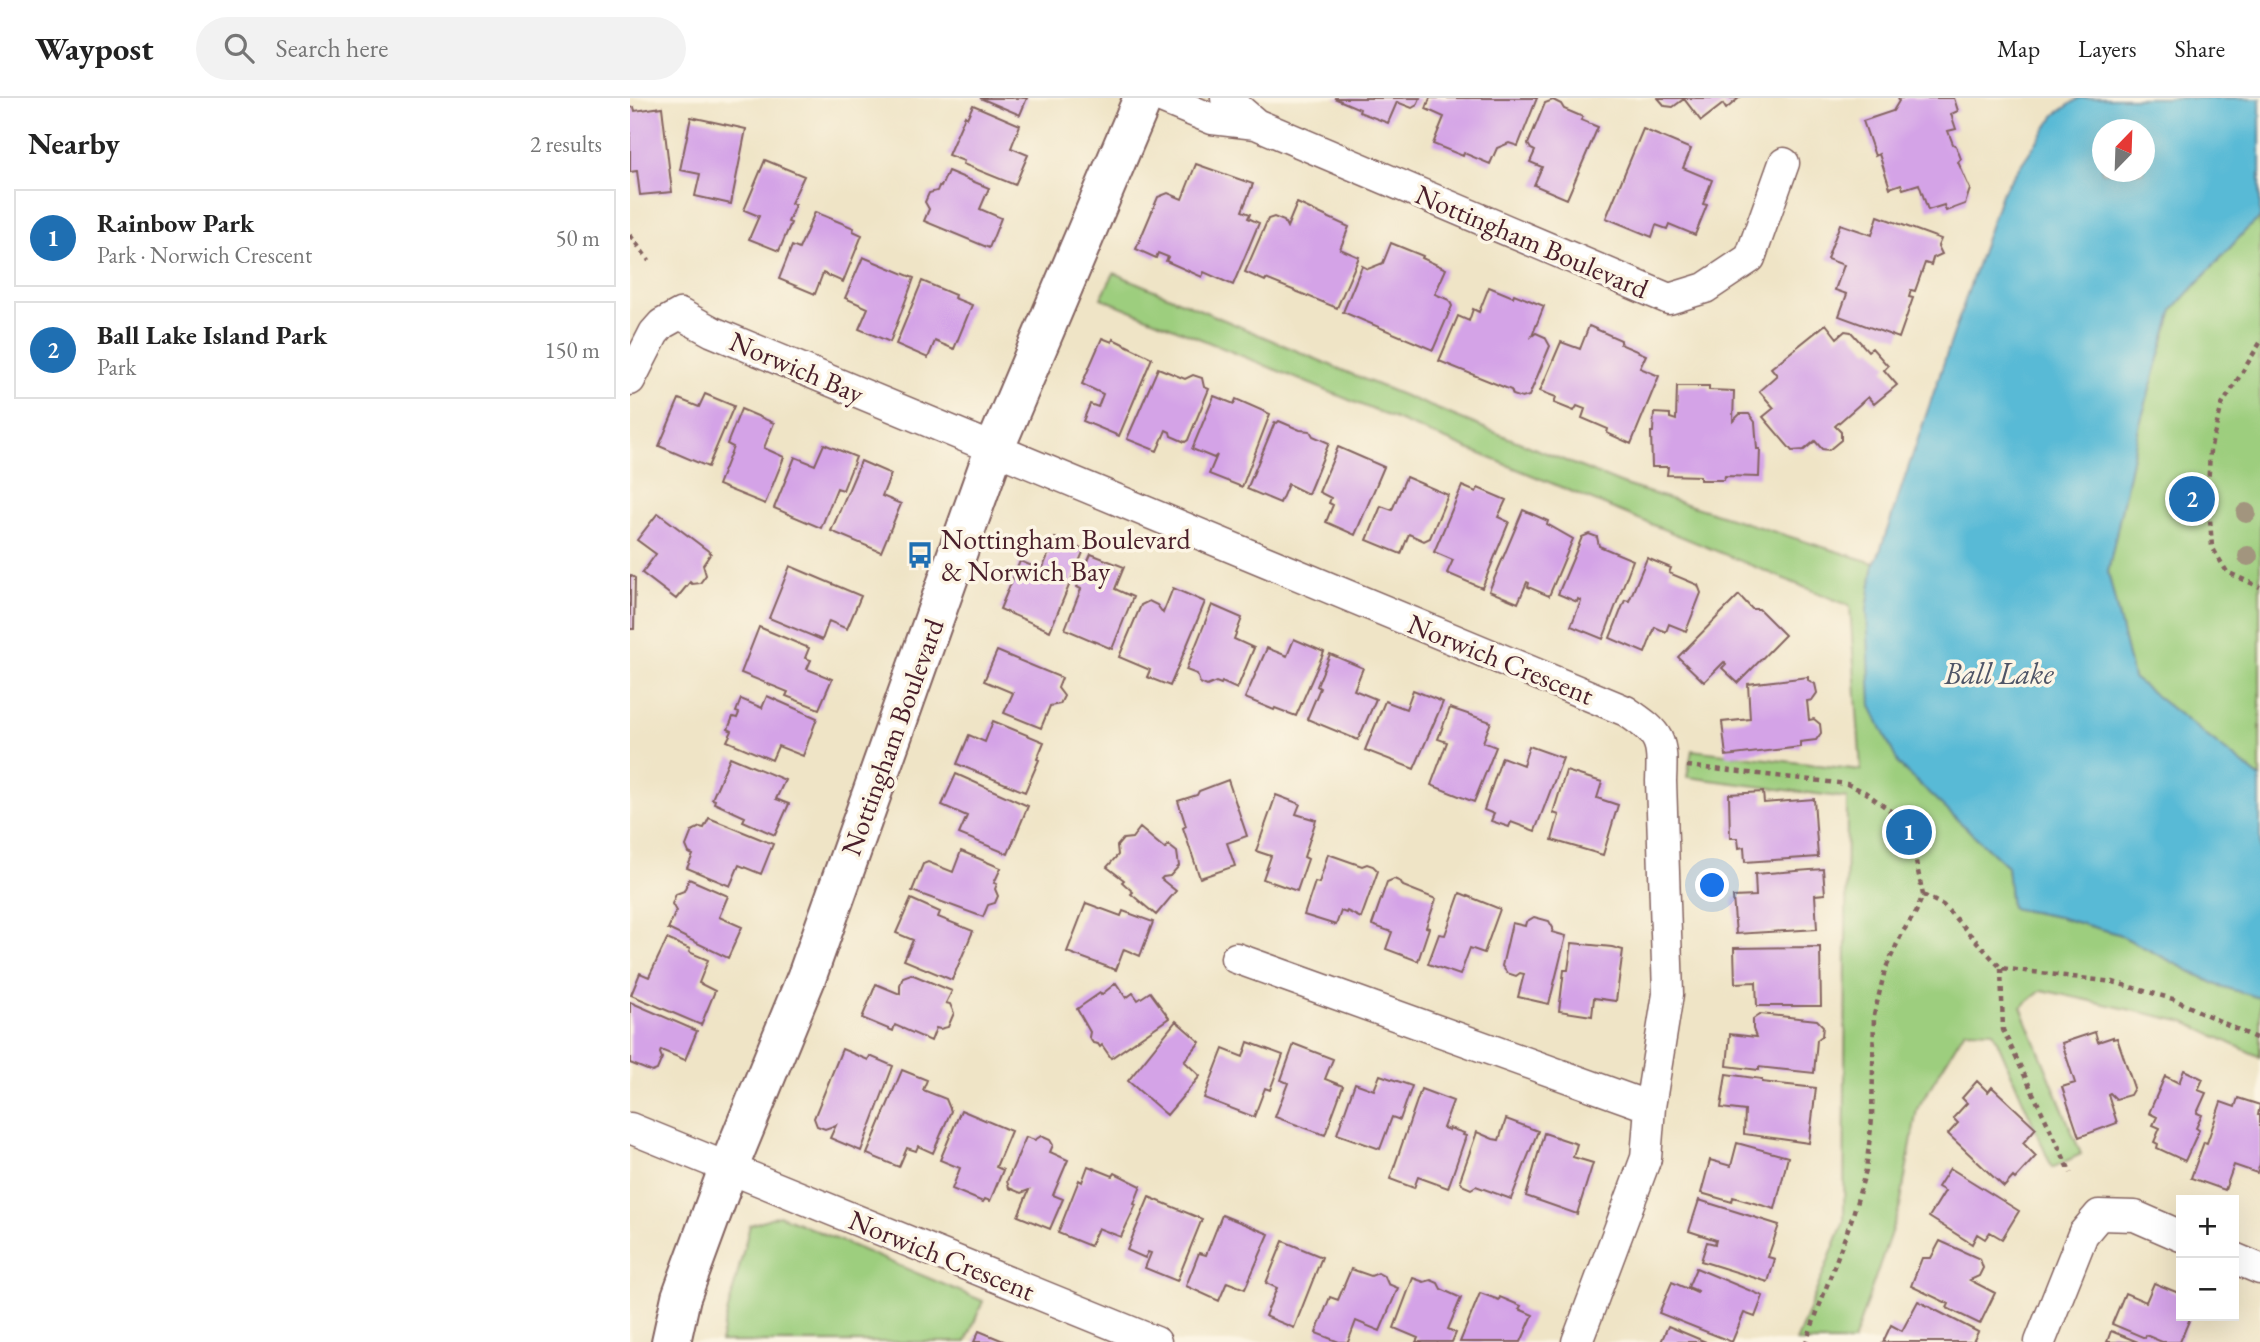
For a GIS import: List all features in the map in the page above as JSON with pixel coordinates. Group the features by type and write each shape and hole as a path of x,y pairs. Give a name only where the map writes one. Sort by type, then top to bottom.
{"street":[{"name":"Nottingham Boulevard","path":"671,1342 681,1297 728,1170 807,976 994,450 1143,98"},
{"name":"Nottingham Boulevard","path":"1161,98 1212,119 1256,124 1668,299 1705,288 1750,258 1784,163"},
{"name":"Nottingham Boulevard","path":"1226,98 1256,124"},
{"name":"Norwich Bay","path":"630,380 654,332 662,324 681,314 713,332 994,450"},
{"name":"Norwich Crescent","path":"994,450 1626,711 1652,729 1663,750 1661,781 1668,994 1650,1107 1646,1158 1577,1342"},
{"path":"1236,958 1650,1107"},
{"name":"Norwich Crescent","path":"630,1128 1156,1342"},
{"path":"2040,1342 2083,1234 2099,1215 2135,1216 2176,1234"},
{"path":"2239,1260 2260,1269"}],"path":[{"path":"630,235 649,261"},
{"path":"2260,343 2222,405 2210,450 2208,491 2212,547 2227,572 2260,587"},
{"path":"1685,766 1847,784 1866,792 1896,815 1915,857 1923,895 1885,970 1874,1015 1872,1119 1866,1170 1852,1218 1806,1342"},
{"path":"1923,895 1943,905 2001,968 2113,982 2173,999 2260,1040"},
{"path":"2001,968 2003,1030 2071,1173"}],"green space":[{"path":"2260,218 2260,778 2133,678 2108,572 2139,427 2173,310"},
{"path":"1114,273 1363,379 1625,485 1874,563 1867,610 1899,765 2007,866 2011,908 2058,917 2118,934 2217,985 2260,998 2260,1057 2185,1022 2042,990 2021,1007 2081,1154 2052,1168 1993,1031 1965,1030 1917,1109 1900,1206 1853,1342 1796,1342 1844,1221 1847,798 1687,777 1692,750 1861,770 1850,606 1101,298"},
{"path":"779,1215 983,1301 966,1342 720,1342 750,1225"}],"water":[{"name":"Ball Lake","path":"2079,98 2260,98 2260,218 2173,310 2139,427 2108,572 2133,678 2260,778 2260,998 2217,985 2118,934 2058,917 2011,908 2007,866 1899,765 1871,706 1867,610 1874,563 2001,194 2055,115"}],"building":[{"path":"980,98 1027,98 1020,115"},
{"path":"1334,98 1420,98 1412,108 1397,102 1388,123 1359,112 1360,109"},
{"path":"1430,98 1537,98 1518,146 1509,143 1497,148 1490,164 1433,144 1444,117 1426,109"},
{"path":"1658,98 1739,98 1726,109 1723,104 1701,121 1684,99 1673,107 1665,106"},
{"path":"1898,98 1954,98 1958,111 1951,114 1956,129 1948,131 1961,159 1958,162 1970,189 1965,204 1946,211 1944,205 1928,210 1919,184 1903,189 1901,184 1890,188 1879,154 1875,156 1863,121 1893,111"},
{"path":"1553,100 1564,109 1583,117 1581,120 1598,127 1567,199 1534,185 1542,167 1530,162 1535,151 1528,144 1545,103"},
{"path":"973,105 1020,125 1011,148 1028,155 1015,185 948,155 965,116 967,118"},
{"path":"634,107 635,111 662,107 672,192 640,195 637,171 630,172 630,108"},
{"path":"691,117 746,129 731,204 695,196 700,174 680,170"},
{"path":"1643,129 1691,149 1683,168 1712,180 1703,204 1707,205 1695,235 1669,224 1667,229 1656,225 1652,237 1606,218"},
{"path":"765,160 804,176 791,203 795,205 788,222 791,223 779,251 749,239 759,216 744,210"},
{"path":"1196,164 1253,184 1242,211 1250,214 1248,218 1259,223 1233,285 1204,272 1202,277 1166,261 1168,257 1158,253 1156,258 1136,249 1158,197 1168,193 1182,199"},
{"path":"948,171 989,188 980,209 1001,218 989,248 924,221 929,209 925,202 929,193 941,187"},
{"path":"1297,203 1349,227 1340,249 1359,257 1337,308 1245,272 1268,219 1274,217 1284,221 1287,227"},
{"path":"815,212 854,228 853,231 862,235 843,282 823,273 815,294 779,279 792,246 799,249"},
{"path":"1878,216 1941,239 1938,246 1942,254 1933,258 1931,265 1925,263 1915,291 1911,290 1909,297 1913,298 1899,338 1839,316 1847,294 1835,290 1844,265 1827,259 1840,224 1872,235"},
{"path":"1391,243 1446,269 1435,294 1449,300 1452,306 1433,350 1343,312 1362,266 1368,269 1383,263"},
{"path":"863,257 914,278 890,342 859,329 868,308 845,298"},
{"path":"922,281 972,305 954,349 935,341 928,358 896,344"},
{"path":"1489,287 1544,306 1532,336 1536,333 1545,337 1550,346 1529,396 1522,398 1513,395 1511,390 1439,361 1458,316 1469,321 1473,309 1479,312"},
{"path":"1826,324 1837,338 1845,331 1851,332 1868,351 1872,348 1888,366 1884,370 1897,385 1874,404 1868,397 1835,426 1841,432 1841,440 1829,450 1822,449 1815,441 1804,450 1792,451 1763,417 1774,408 1759,391 1777,375 1771,368"},
{"path":"1589,326 1646,355 1640,368 1659,376 1631,444 1607,433 1608,429 1582,418 1585,409 1577,406 1574,411 1554,403 1556,397 1540,391 1561,342 1580,349"},
{"path":"1102,338 1112,342 1113,339 1152,358 1119,436 1083,421 1090,404 1098,407 1103,394 1082,384"},
{"path":"1158,368 1185,379 1193,375 1202,378 1204,387 1209,389 1188,440 1185,442 1171,436 1166,430 1157,451 1127,439"},
{"path":"1677,386 1709,386 1709,390 1734,391 1733,421 1740,414 1749,414 1755,422 1757,449 1760,449 1759,477 1725,476 1724,480 1700,480 1700,476 1667,475 1668,467 1652,467 1651,432 1654,413 1670,414 1670,418 1676,420"},
{"path":"705,394 734,406 708,467 659,446 679,399 699,407"},
{"path":"1214,396 1234,404 1236,399 1270,414 1242,487 1209,474 1217,455 1214,458 1192,449"},
{"path":"741,409 774,423 764,448 784,457 765,504 718,485 733,447 727,444"},
{"path":"1279,421 1300,430 1310,431 1313,436 1329,443 1308,494 1288,484 1280,503 1247,489 1275,422"},
{"path":"824,444 856,457 843,490 837,488 821,528 774,508 795,457 815,465"},
{"path":"1338,447 1384,467 1355,535 1326,522 1333,505 1329,503 1331,498 1319,492"},
{"path":"861,461 891,474 882,496 901,504 881,552 831,531"},
{"path":"1406,477 1448,495 1430,538 1424,541 1409,534 1401,554 1367,540 1381,506 1392,510"},
{"path":"1462,486 1476,492 1478,488 1506,500 1498,517 1509,522 1482,588 1447,573 1453,560 1434,552"},
{"path":"1523,510 1548,521 1547,524 1573,539 1549,596 1528,587 1527,582 1518,603 1489,591"},
{"path":"658,513 711,553 703,565 706,575 700,583 690,582 676,599 642,573 656,554 637,540"},
{"path":"1589,534 1597,537 1599,546 1633,560 1603,639 1571,626 1581,601 1578,599 1577,602 1558,594 1582,537"},
{"path":"1055,538 1084,550 1050,631 1000,609 1020,561 1042,570"},
{"path":"1091,554 1124,567 1115,589 1133,597 1112,649 1065,629 1081,589 1077,587"},
{"path":"1647,558 1671,568 1669,573 1698,585 1701,593 1686,631 1669,624 1666,632 1655,627 1645,653 1610,638 1625,600 1629,601"},
{"path":"790,566 861,596 847,629 829,621 822,640 769,618"},
{"path":"630,575 635,578 634,629 630,629"},
{"path":"1173,588 1205,602 1170,686 1147,677 1150,670 1119,657 1141,605 1149,601 1157,605 1163,613"},
{"path":"1739,595 1752,609 1759,609 1785,635 1738,683 1722,668 1726,664 1724,662 1704,682 1678,657"},
{"path":"1212,605 1242,618 1234,639 1254,648 1237,689 1222,682 1207,686 1200,683 1197,674 1186,670"},
{"path":"759,627 809,648 805,658 811,660 807,669 832,679 819,709 786,696 788,692 741,673"},
{"path":"1294,639 1324,652 1296,716 1245,698 1267,648 1287,656"},
{"path":"997,651 1062,678 1058,688 1064,696 1060,704 1050,706 1041,728 1004,713 1013,693 984,681"},
{"path":"1330,654 1363,668 1354,690 1376,699 1358,740 1307,719"},
{"path":"1808,677 1808,680 1815,684 1817,693 1812,700 1807,701 1809,720 1814,719 1820,724 1821,733 1816,740 1800,742 1800,747 1726,756 1722,722 1750,719 1748,684"},
{"path":"1413,690 1443,702 1414,769 1365,750 1385,701 1406,709"},
{"path":"767,696 817,718 803,756 778,746 772,760 727,741 732,731 728,729 733,717 737,718 739,713 736,712 741,699 762,708"},
{"path":"1450,708 1491,722 1483,742 1496,747 1474,802 1431,785 1447,742 1438,739"},
{"path":"993,721 1044,742 1025,792 957,764 969,735 985,742"},
{"path":"1529,746 1563,758 1535,831 1511,822 1509,827 1491,821 1494,814 1484,810 1502,757 1523,765"},
{"path":"730,757 785,780 776,799 789,804 775,835 743,821 745,817 714,803 715,800 712,799"},
{"path":"1566,771 1602,782 1597,798 1618,805 1603,855 1552,840 1559,815 1553,813"},
{"path":"956,774 1028,806 1008,854 959,834 967,816 942,805"},
{"path":"1228,780 1247,836 1227,843 1235,866 1200,878 1183,828 1186,826 1178,801"},
{"path":"1763,792 1764,803 1814,799 1818,857 1745,862 1744,847 1739,848 1738,838 1730,838 1729,794"},
{"path":"1276,795 1300,804 1296,814 1316,820 1304,857 1308,859 1297,891 1263,879 1271,856 1256,851"},
{"path":"709,818 773,844 761,874 739,865 730,886 687,868 693,855 686,846 692,831 704,828"},
{"path":"1140,828 1165,849 1168,845 1177,852 1179,866 1170,876 1161,879 1176,891 1156,915 1131,894 1133,892 1122,882 1124,880 1107,867 1118,855 1117,846 1123,839 1132,838"},
{"path":"961,851 1001,868 994,883 997,884 995,889 998,896 995,903 988,905 983,917 912,891 923,864 928,862 953,872"},
{"path":"1328,854 1362,866 1373,866 1378,871 1361,918 1341,911 1336,925 1304,915 1315,882 1319,883"},
{"path":"1823,869 1825,894 1815,895 1817,929 1736,934 1733,897 1756,896 1755,874"},
{"path":"689,879 728,896 719,917 742,927 728,958 668,929 676,911 672,904 676,894 684,891"},
{"path":"1394,879 1403,886 1436,899 1418,961 1386,949 1392,932 1372,925 1387,882"},
{"path":"1460,893 1500,909 1484,953 1470,948 1460,975 1428,964 1439,934 1445,935"},
{"path":"911,899 940,912 938,917 973,931 952,980 904,960 913,940 896,933"},
{"path":"1086,903 1121,916 1123,911 1153,922 1140,956 1124,949 1116,970 1067,952"},
{"path":"1534,917 1549,921 1552,932 1566,936 1549,1004 1518,997 1524,974 1516,976 1507,973 1502,966 1512,923 1525,926 1526,922"},
{"path":"667,939 708,960 699,983 715,991 701,1025 631,995 640,973 649,977"},
{"path":"1572,943 1623,950 1616,1001 1594,998 1592,1016 1559,1011 1564,970 1568,970"},
{"path":"1820,947 1821,1006 1757,1006 1756,982 1735,983 1734,948"},
{"path":"911,974 952,991 946,1003 950,1004 954,1013 948,1027 936,1028 931,1041 895,1025 893,1031 862,1018 876,984 900,994 903,977"},
{"path":"1116,983 1126,998 1133,993 1138,1000 1150,992 1169,1018 1111,1058 1102,1045 1100,1047 1093,1043 1077,1009"},
{"path":"630,1002 697,1031 685,1060 661,1050 662,1058 657,1070 652,1072 630,1063"},
{"path":"1760,1014 1817,1020 1823,1026 1822,1036 1817,1040 1814,1073 1727,1066 1730,1034 1756,1037 1753,1019"},
{"path":"1176,1021 1200,1042 1184,1061 1200,1076 1167,1115 1128,1081"},
{"path":"2095,1032 2098,1042 2117,1038 2134,1088 2130,1095 2116,1099 2108,1094 2117,1123 2079,1137 2062,1087 2075,1083 2062,1043"},
{"path":"1248,1042 1283,1055 1270,1090 1265,1088 1254,1117 1204,1098 1223,1049 1243,1057"},
{"path":"1294,1044 1333,1059 1325,1079 1343,1086 1325,1135 1275,1117 1288,1083 1281,1080"},
{"path":"842,1049 868,1060 870,1056 893,1066 861,1151 830,1138 836,1125 825,1129 817,1126 814,1118"},
{"path":"902,1070 927,1080 923,1090 946,1099 951,1111 933,1153 918,1146 916,1151 907,1148 899,1167 867,1154"},
{"path":"2184,1070 2203,1079 2198,1090 2206,1093 2197,1113 2202,1115 2196,1128 2199,1130 2185,1161 2157,1148 2158,1144 2154,1142 2160,1128 2153,1125 2157,1117 2149,1113 2165,1076 2179,1083"},
{"path":"1726,1074 1762,1079 1762,1082 1816,1088 1809,1143 1744,1134 1745,1111 1721,1108"},
{"path":"1380,1075 1412,1086 1400,1120 1392,1117 1380,1149 1337,1134 1355,1083 1374,1090"},
{"path":"1977,1081 1988,1092 1992,1087 2036,1128 2023,1143 2036,1156 2004,1187 1948,1134 1958,1123 1953,1118 1967,1103 1962,1098"},
{"path":"1421,1089 1453,1101 1443,1128 1464,1133 1466,1136 1448,1188 1418,1177 1414,1188 1390,1179"},
{"path":"2238,1098 2260,1105 2260,1164 2257,1173 2234,1165 2225,1190 2191,1178 2221,1102 2235,1107"},
{"path":"961,1110 1011,1131 996,1167 1003,1170 990,1201 985,1199 983,1202 952,1189 960,1168 940,1160"},
{"path":"1506,1119 1538,1131 1511,1199 1476,1186 1471,1189 1464,1186 1460,1180 1477,1132 1499,1140"},
{"path":"1544,1133 1577,1144 1573,1157 1593,1163 1577,1214 1526,1196"},
{"path":"1041,1136 1050,1140 1053,1145 1050,1152 1068,1160 1053,1195 1063,1199 1050,1229 1018,1216 1029,1190 1021,1193 1009,1188 1007,1181 1026,1137 1035,1140"},
{"path":"1737,1143 1788,1157 1775,1209 1733,1197 1732,1202 1701,1193 1710,1160 1731,1166"},
{"path":"1088,1166 1113,1176 1115,1173 1141,1186 1134,1204 1136,1205 1121,1237 1098,1228 1090,1246 1058,1233 1079,1180 1082,1182"},
{"path":"1950,1168 2019,1211 2002,1239 1990,1232 1985,1239 1977,1234 1972,1244 1929,1217 1945,1191 1938,1187"},
{"path":"1149,1197 1202,1219 1177,1281 1145,1268 1151,1253 1148,1252 1145,1258 1127,1250"},
{"path":"1699,1200 1779,1225 1768,1257 1775,1259 1768,1282 1701,1261 1707,1242 1715,1244 1716,1240 1689,1231"},
{"path":"1222,1215 1269,1234 1245,1289 1227,1282 1219,1301 1186,1286 1199,1253 1206,1255"},
{"path":"1283,1241 1322,1257 1294,1328 1265,1316 1277,1288 1266,1283"},
{"path":"1940,1241 1980,1259 1983,1268 1979,1276 1970,1280 1995,1293 1980,1324 1947,1308 1949,1304 1911,1286 1922,1258 1931,1258"},
{"path":"1696,1268 1763,1296 1755,1317 1744,1313 1732,1342 1659,1313 1672,1282 1697,1293 1698,1291 1688,1287"},
{"path":"1351,1269 1371,1276 1378,1273 1385,1277 1388,1284 1398,1288 1380,1331 1356,1321 1348,1342 1339,1342 1316,1333 1330,1297 1338,1300"},
{"path":"1413,1278 1424,1282 1431,1280 1438,1283 1441,1289 1461,1298 1448,1329 1456,1333 1452,1342 1416,1342 1418,1338 1394,1328"},
{"path":"2154,1283 2176,1292 2176,1321 2189,1321 2180,1342 2162,1342 2146,1335 2145,1338 2112,1324 2125,1293 2146,1302"},
{"path":"1480,1293 1499,1300 1500,1297 1521,1306 1519,1309 1533,1315 1521,1342 1460,1342"},
{"path":"1918,1301 1978,1332 1973,1342 1883,1342 1891,1325 1902,1331"},
{"path":"1668,1326 1706,1342 1661,1342"},
{"path":"979,1331 1006,1342 974,1342"},
{"path":"2111,1331 2138,1342 2107,1342"}],"place":[{"name":"Ball Lake Island Park","path":"2192,499"},
{"name":"Nottingham Boulevard & Norwich Bay","path":"920,555"},
{"name":"Rainbow Park","path":"1909,832"}]}
